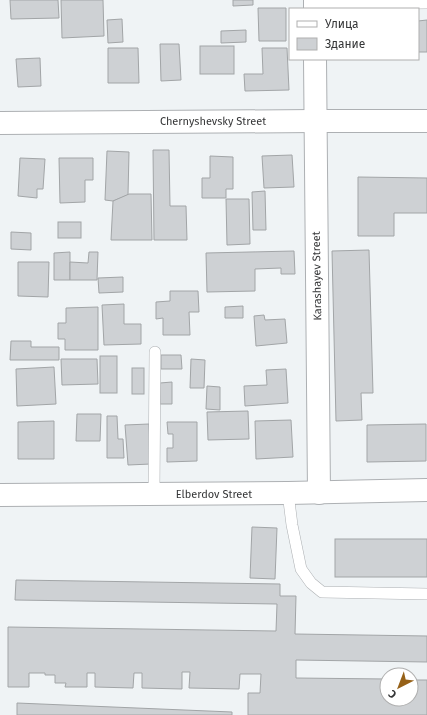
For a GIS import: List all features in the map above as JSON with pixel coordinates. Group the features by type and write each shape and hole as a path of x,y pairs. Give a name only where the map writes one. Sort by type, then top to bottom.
{"street":[{"name":"Karashaуev Street","path":"315,60 319,493"},
{"name":"Chernyshevsky Street","path":"0,123 427,121"},
{"name":"Elberdov Street","path":"0,495 319,493 427,490"}],"lane":[{"path":"315,4 427,3"},
{"path":"154,494 155,352"},
{"path":"288,493 292,525 301,569 310,583 322,592 427,594"}],"building":[{"path":"10,0 58,0 59,18 11,19"},
{"path":"61,0 103,0 104,36 62,38"},
{"path":"233,0 253,0 253,5 233,6"},
{"path":"258,8 286,8 286,41 259,41"},
{"path":"122,19 123,42 108,43 107,20"},
{"path":"427,20 427,52 419,52 419,21"},
{"path":"246,30 246,42 221,43 221,31"},
{"path":"160,44 179,44 181,80 161,81"},
{"path":"200,46 234,46 234,74 200,74"},
{"path":"108,48 138,48 139,83 108,83"},
{"path":"262,48 287,48 289,90 245,91 244,74 263,74"},
{"path":"40,58 41,86 18,87 16,59"},
{"path":"153,150 169,150 170,206 186,206 187,240 154,240"},
{"path":"107,151 129,152 128,195 113,201 105,200"},
{"path":"292,155 294,187 264,188 262,156"},
{"path":"210,156 233,157 233,189 226,189 226,198 202,198 202,178 210,178"},
{"path":"20,158 45,159 43,189 37,189 37,198 18,196"},
{"path":"59,158 93,158 93,180 85,180 85,202 60,203"},
{"path":"358,177 427,178 427,213 394,213 394,236 358,236"},
{"path":"265,191 266,230 253,230 252,192"},
{"path":"129,194 151,194 152,240 111,240 113,201"},
{"path":"226,199 249,199 250,244 227,245"},
{"path":"58,222 81,222 81,238 58,238"},
{"path":"11,232 31,233 31,250 11,249"},
{"path":"369,250 373,393 361,393 362,420 336,421 332,251"},
{"path":"294,251 295,274 281,274 281,268 255,269 255,291 207,292 206,253"},
{"path":"70,252 70,280 54,280 54,253"},
{"path":"89,252 98,252 97,280 70,280 70,262 88,263"},
{"path":"18,262 49,262 48,297 18,296"},
{"path":"123,277 123,292 99,293 98,278"},
{"path":"170,291 198,291 199,312 189,312 190,335 163,335 163,318 156,319 156,302 170,301"},
{"path":"124,304 124,324 141,324 141,344 104,345 102,305"},
{"path":"243,306 243,318 225,318 225,307"},
{"path":"98,307 98,350 65,350 65,339 58,339 58,323 66,323 66,308"},
{"path":"264,315 265,320 285,319 287,343 256,346 254,316"},
{"path":"11,341 31,341 31,347 59,347 59,360 10,360"},
{"path":"161,355 181,355 182,369 161,369"},
{"path":"100,356 117,356 117,393 100,393"},
{"path":"61,359 97,359 98,384 62,385"},
{"path":"191,359 205,360 204,388 190,388"},
{"path":"54,367 56,404 17,406 16,369"},
{"path":"132,368 144,368 144,394 132,394"},
{"path":"286,369 288,403 245,406 244,386 267,385 266,370"},
{"path":"172,382 172,404 160,404 160,383"},
{"path":"207,386 220,387 220,410 206,409"},
{"path":"248,411 249,439 208,440 207,412"},
{"path":"77,414 101,414 100,441 76,441"},
{"path":"107,416 117,416 118,439 123,439 124,458 107,458"},
{"path":"291,420 293,457 256,459 255,421"},
{"path":"54,421 54,459 18,459 18,422"},
{"path":"167,422 197,422 197,461 167,462 167,448 173,448 173,434 168,434"},
{"path":"149,424 151,464 128,465 125,425"},
{"path":"426,424 426,461 367,462 367,425"},
{"path":"252,527 277,528 275,579 250,578"},
{"path":"335,539 427,539 427,577 335,577"},
{"path":"16,580 280,584 280,596 296,596 295,634 427,636 427,662 296,660 296,678 379,679 379,707 419,707 419,680 427,680 427,715 248,715 248,693 260,693 261,674 240,674 239,689 189,688 190,672 182,672 182,689 142,688 142,673 134,673 133,688 95,687 95,673 87,673 87,687 65,687 66,683 55,683 55,675 45,675 45,673 29,673 29,687 8,687 8,627 276,631 277,604 15,600"},
{"path":"17,703 232,712 232,715 17,715"}]}
